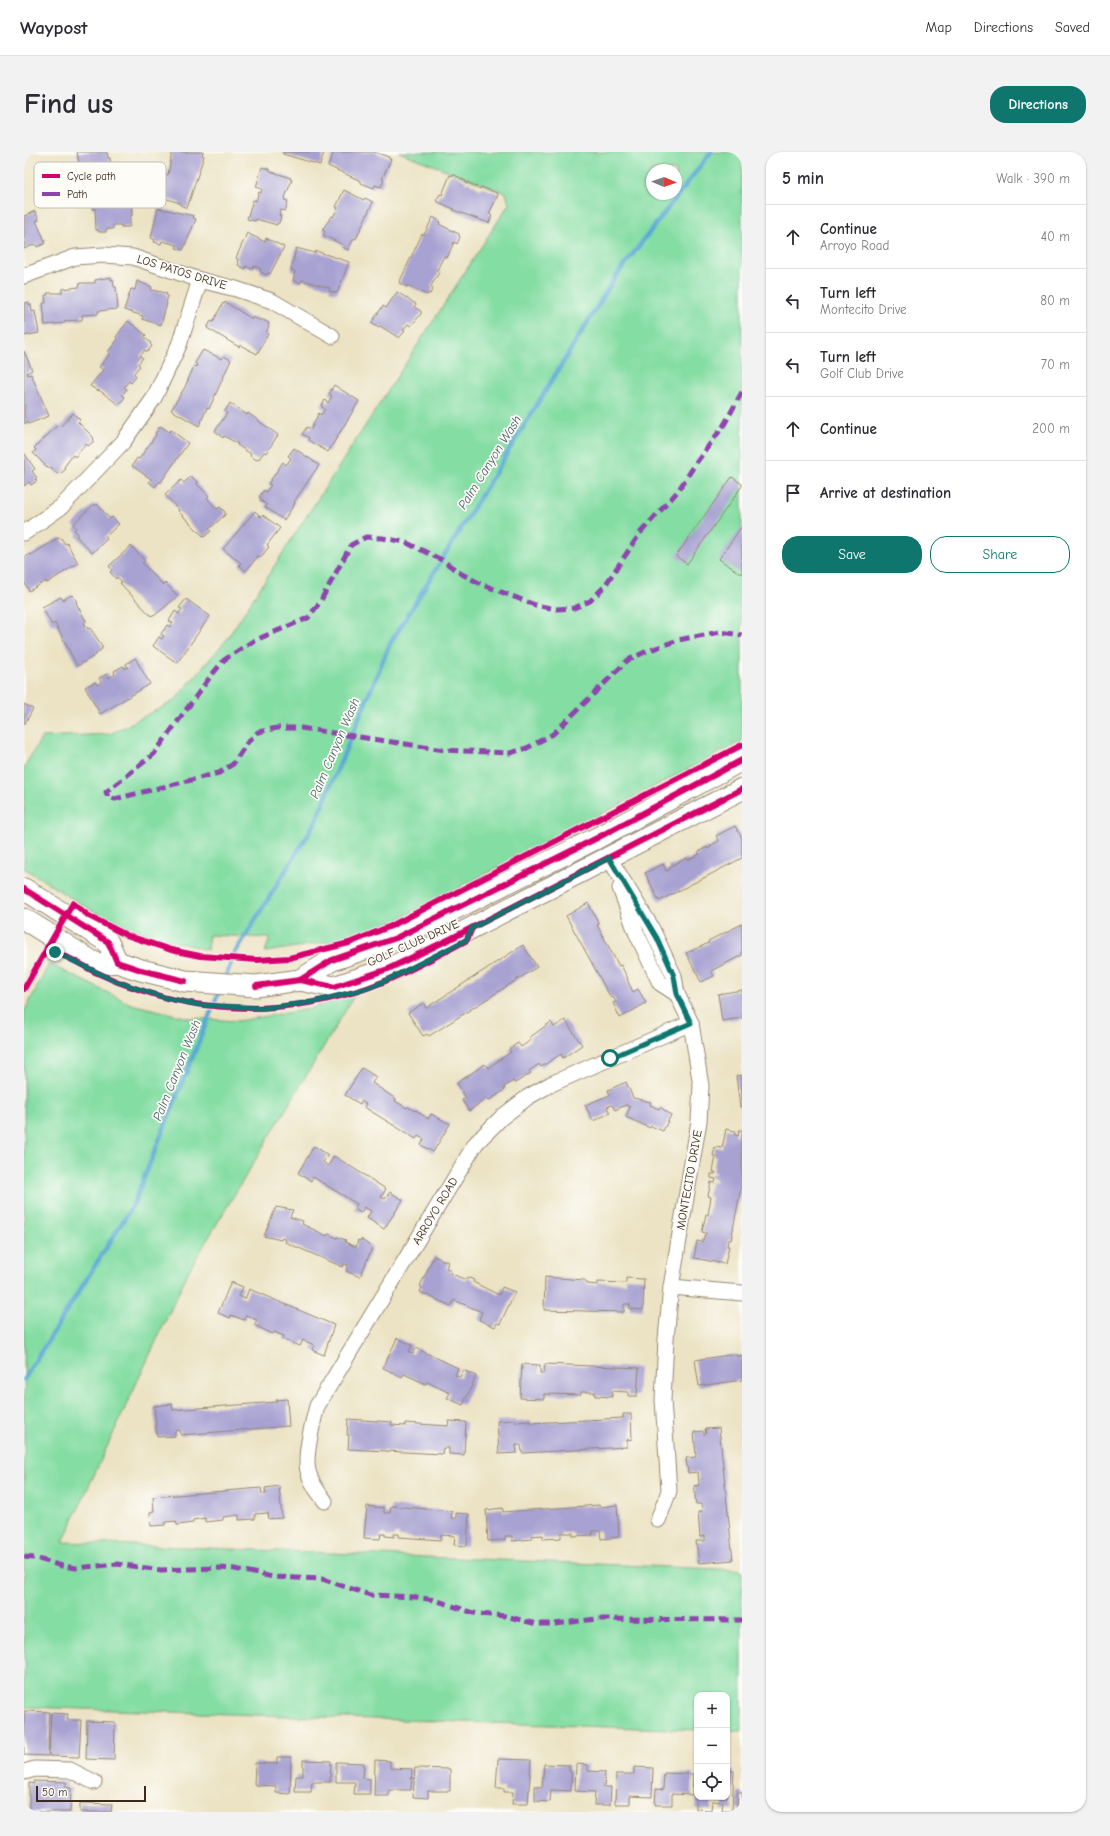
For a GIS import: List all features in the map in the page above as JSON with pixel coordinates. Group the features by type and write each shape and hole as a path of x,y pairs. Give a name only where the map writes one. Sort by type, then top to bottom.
{"street":[{"name":"LOS PATOS DRIVE","path":"24,276 75,256 104,255 133,257 200,280 236,289 272,301 332,336"},
{"path":"24,533 62,507 123,442 154,398 179,345 200,280"},
{"name":"GOLF CLUB DRIVE","path":"300,980 332,960 396,938 597,838 742,760"},
{"name":"GOLF CLUB DRIVE","path":"24,920 96,964 117,962 141,970 185,981 256,986 300,980 334,987 388,969 459,935 742,789"},
{"name":"MONTECITO DRIVE","path":"597,838 657,938 674,976 677,994 691,1023 701,1086 699,1121 671,1286 666,1339 663,1400 669,1491 658,1520"},
{"path":"24,889 108,942 117,962"},
{"name":"ARROYO ROAD","path":"325,1501 314,1487 308,1470 309,1435 317,1406 476,1143 502,1117 528,1096 551,1084 691,1023"},
{"path":"671,1286 742,1293"},
{"path":"24,1772 35,1769 70,1770 94,1782"}],"green space":[{"path":"399,152 742,152 742,741 396,921 331,947 328,942 265,952 270,938 209,935 207,950 172,941 124,926 101,915 79,903 24,868 24,767 42,737 110,734 174,701 227,639 509,204 506,193"},
{"path":"49,964 131,1004 189,1018 238,1021 310,1009 356,993 189,1270 63,1542 742,1570 742,1731 730,1731 730,1692 694,1692 694,1730 24,1707 24,1012"}],"building":[{"path":"77,152 107,152 110,162 79,162"},
{"path":"172,152 203,152 202,155 204,156 187,208 180,205 180,203 166,199 166,174 168,175"},
{"path":"283,152 324,152 320,165 283,154"},
{"path":"334,152 374,152 389,157 389,159 391,159 382,179 384,180 381,187 375,185 374,188 361,183 361,181 328,166"},
{"path":"262,167 291,178 290,180 292,180 284,200 288,201 285,211 281,210 279,215 281,216 277,225 256,219 255,221 247,219 253,200 256,201 259,192 261,193 262,189 256,187"},
{"path":"453,174 466,181 465,183 467,184 468,182 480,189 481,187 497,193 498,195 489,214 492,215 489,223 453,210 454,209 436,201 440,194 442,195 450,175 452,176"},
{"path":"344,190 364,200 365,198 373,202 356,239 354,238 348,250 342,247 343,245 323,235 325,231 322,230 332,216 333,217 338,208 336,207"},
{"path":"95,208 132,208 132,216 130,216 129,227 113,225 113,229 106,229 106,232 99,232 96,230"},
{"path":"158,208 194,216 193,218 196,219 183,250 176,248 177,245 162,241 161,244 154,242 155,240 151,238"},
{"path":"35,211 39,220 36,221 45,241 44,244 37,247 36,244 24,249 24,216"},
{"path":"433,217 441,222 439,224 459,234 460,237 457,244 454,242 447,258 444,256 437,270 440,271 431,286 433,288 430,294 428,293 427,295 407,285 407,287 399,283 422,234 424,235"},
{"path":"247,233 265,242 266,238 284,247 270,274 268,273 267,275 260,272 261,269 254,266 252,269 246,266 245,269 238,265 238,259 236,258"},
{"path":"296,248 315,253 316,251 349,262 337,293 329,291 330,288 302,280 301,283 293,281 295,271 291,270"},
{"path":"111,277 111,280 113,279 114,287 116,287 118,309 98,311 98,314 82,315 82,320 65,321 65,323 45,325 43,303 46,303 45,295 48,295 47,293 62,293 62,289 79,287 80,283 95,283 95,280"},
{"path":"137,281 152,287 151,290 167,293 167,303 161,325 142,319 143,316 124,310 131,289 135,290"},
{"path":"397,292 416,304 414,307 421,311 421,314 411,326 408,324 403,330 405,331 399,338 380,326 379,328 371,323 383,306 386,308"},
{"path":"29,302 29,305 31,304 32,312 35,311 39,333 24,336 24,303"},
{"path":"225,302 252,319 253,317 269,323 266,333 268,334 257,354 240,345 239,347 207,328 211,321 213,322 223,303 224,304"},
{"path":"128,321 146,335 144,337 151,343 150,344 152,346 147,352 145,350 140,356 143,358 138,364 140,366 134,373 136,377 131,383 129,381 124,387 127,389 122,395 125,397 119,405 99,390 98,391 90,386 103,370 99,367 110,354 108,352 118,339 116,337"},
{"path":"203,350 222,359 224,356 231,360 209,409 207,408 199,426 171,410 185,387 194,366 196,367 197,365 195,363"},
{"path":"24,351 32,370 27,373 28,375 31,374 49,416 28,424 27,422 24,424"},
{"path":"334,385 359,401 328,452 308,440 309,438 302,434 307,427 311,429 319,413 321,415 325,409 321,406 325,400 328,403 332,396 329,394"},
{"path":"230,403 247,415 248,413 278,435 266,453 264,452 257,460 250,456 251,454 237,445 238,444 224,436 223,438 215,431 227,413 225,411"},
{"path":"73,413 80,420 78,422 94,438 92,440 94,441 88,446 86,444 75,457 73,455 64,467 66,469 60,474 57,474 51,467 49,469 33,453 36,450 34,448 58,425 60,427"},
{"path":"159,427 162,427 169,432 171,430 188,443 161,482 159,482 155,487 149,482 151,479 132,466 137,458 139,459 156,435 155,434"},
{"path":"294,448 319,465 294,502 295,503 284,520 265,507 267,505 260,500 261,498 259,497 264,490 266,492 271,485 268,484 283,462 286,465 291,458 288,456"},
{"path":"24,453 35,469 32,471 37,478 35,479 37,481 31,485 29,482 24,486"},
{"path":"190,477 198,483 197,484 209,496 207,498 217,509 220,507 225,512 225,515 209,529 211,531 204,537 178,511 179,510 165,495 181,480 184,483"},
{"path":"732,477 742,484 742,486 687,564 676,556"},
{"path":"94,504 95,506 97,504 110,519 112,517 119,524 105,537 107,539 92,553 76,536 78,534 74,530 76,528 73,524"},
{"path":"255,511 261,517 263,515 280,528 267,545 269,547 260,558 258,556 246,571 239,565 241,563 223,549"},
{"path":"742,526 742,573 741,574 719,559"},
{"path":"58,538 61,538 65,544 67,543 78,563 47,583 46,581 29,591 24,582 24,558"},
{"path":"131,546 145,561 142,563 163,585 165,583 178,596 154,616 151,616 120,583 122,582 117,577 116,579 110,572 112,570 109,566"},
{"path":"73,595 86,621 84,623 88,629 90,628 103,647 101,647 102,649 96,653 96,655 77,666 55,623 52,625 42,607 61,597 63,600"},
{"path":"186,599 210,616 177,663 153,646 159,637 162,639 164,636 161,634 167,625 170,627 173,623 169,621 175,611 179,614 182,609 179,608"},
{"path":"135,658 150,684 100,714 85,687 95,682 97,685 101,682 99,678 107,674 109,678 115,674 114,671 123,666 125,669 128,667 126,664"},
{"path":"24,704 33,709 24,725"},
{"path":"735,826 742,838 742,858 659,901 645,873 663,864 666,871 670,869 669,867 687,858 688,860 700,854 698,852 707,847 708,849 711,847 710,846 719,841 716,836"},
{"path":"588,903 599,924 597,925 619,966 621,965 633,992 638,989 646,1003 620,1018 613,1003 616,1002 613,997 611,998 566,916"},
{"path":"742,924 742,955 711,971 714,976 701,982 686,953 709,943 708,941"},
{"path":"523,945 537,967 429,1036 427,1034 423,1036 408,1013 423,1003 426,1008"},
{"path":"742,990 742,1018 722,1021 718,994"},
{"path":"565,1020 582,1045 563,1058 561,1054 541,1067 539,1064 529,1071 531,1073 515,1083 513,1081 504,1087 505,1090 489,1100 487,1098 469,1111 462,1100 466,1098 457,1083 485,1064 488,1068 511,1052 509,1049 518,1043 521,1047 531,1040 529,1038 551,1022 554,1027"},
{"path":"362,1068 376,1077 372,1083 396,1099 395,1101 407,1108 416,1110 428,1119 431,1114 450,1124 433,1152 421,1145 424,1139 418,1136 416,1139 364,1107 366,1104 361,1101 360,1104 345,1095"},
{"path":"742,1075 742,1107 740,1107 736,1076"},
{"path":"626,1082 633,1098 651,1102 650,1105 659,1109 660,1107 671,1115 663,1131 651,1126 650,1128 626,1117 630,1107 626,1105 615,1110 612,1105 607,1107 610,1113 593,1121 585,1105 610,1095 608,1090"},
{"path":"726,1129 736,1131 735,1135 738,1136 739,1130 742,1130 742,1182 731,1240 728,1240 727,1246 729,1246 725,1264 694,1258 697,1241 702,1242 706,1233 702,1232 706,1214 708,1215 711,1197 708,1196 711,1182 715,1183 716,1179 711,1178 711,1174 715,1174 716,1172 713,1172 716,1156 713,1156 715,1147 722,1148"},
{"path":"314,1146 328,1155 323,1162 328,1166 334,1156 386,1189 381,1197 385,1199 390,1192 403,1200 384,1229 367,1218 371,1211 364,1207 361,1213 354,1209 357,1204 313,1177 311,1181 298,1173"},
{"path":"276,1207 293,1210 290,1217 303,1221 302,1224 327,1236 328,1234 346,1240 345,1242 356,1247 358,1240 360,1241 361,1239 372,1248 360,1277 346,1271 348,1265 344,1264 343,1267 285,1242 286,1240 282,1238 281,1240 264,1236"},
{"path":"434,1256 448,1262 446,1268 451,1271 450,1273 466,1280 467,1277 474,1280 473,1282 499,1295 502,1287 515,1292 500,1324 497,1323 495,1327 479,1320 482,1312 454,1300 451,1306 420,1292 422,1287 420,1286"},
{"path":"545,1277 584,1280 587,1284 598,1285 598,1282 626,1283 626,1278 644,1279 643,1310 630,1309 630,1304 624,1304 624,1312 544,1310"},
{"path":"231,1282 243,1287 239,1296 245,1299 249,1289 334,1325 324,1355 312,1350 314,1345 303,1340 300,1346 283,1339 284,1336 274,1332 273,1334 254,1325 257,1320 246,1315 244,1320 231,1315 230,1318 218,1313"},
{"path":"397,1338 412,1345 409,1352 413,1354 416,1348 458,1368 455,1375 460,1377 463,1370 476,1376 463,1405 447,1398 450,1393 427,1382 426,1384 404,1374 402,1377 383,1368"},
{"path":"736,1354 736,1356 742,1355 742,1380 699,1386 695,1360"},
{"path":"522,1364 540,1365 540,1373 544,1373 545,1364 639,1368 637,1396 628,1396 628,1392 612,1391 612,1397 595,1396 595,1392 581,1392 581,1395 544,1394 544,1399 520,1398"},
{"path":"287,1399 289,1426 181,1435 180,1430 175,1431 175,1436 157,1437 154,1406 172,1404 173,1410 277,1402 276,1400"},
{"path":"623,1414 631,1414 632,1439 627,1440 627,1447 522,1453 521,1445 516,1445 517,1453 499,1454 497,1421 515,1420 515,1422 531,1421 531,1423 623,1418"},
{"path":"348,1419 392,1422 391,1425 405,1426 405,1423 448,1426 449,1421 466,1422 464,1455 449,1454 449,1448 443,1448 442,1454 348,1449"},
{"path":"719,1428 733,1560 699,1563 696,1541 705,1541 705,1536 700,1537 698,1512 702,1512 701,1504 696,1504 694,1486 699,1485 698,1472 688,1473 686,1458 696,1457 694,1432 703,1431 703,1434 706,1434 705,1429"},
{"path":"279,1486 282,1518 269,1519 268,1513 255,1514 255,1519 239,1520 239,1515 223,1517 223,1520 205,1522 205,1518 193,1520 193,1523 177,1525 176,1521 165,1522 165,1525 151,1526 150,1512 154,1511 153,1497 261,1488 262,1494 266,1494 265,1488"},
{"path":"599,1505 600,1507 617,1505 619,1537 601,1539 600,1531 592,1531 593,1535 573,1536 573,1533 561,1533 561,1538 543,1539 543,1535 531,1536 531,1539 512,1541 512,1536 505,1536 505,1540 488,1541 486,1510 503,1508 503,1512"},
{"path":"367,1506 384,1508 384,1513 390,1513 391,1506 452,1511 451,1518 456,1518 456,1513 469,1514 467,1546 454,1545 455,1536 441,1535 441,1540 399,1537 399,1534 394,1534 394,1537 381,1534 380,1539 364,1538"},
{"path":"24,1711 49,1712 48,1756 24,1755"},
{"path":"51,1713 68,1714 67,1720 81,1720 79,1757 49,1756"},
{"path":"87,1721 115,1722 114,1760 86,1759"},
{"path":"277,1757 291,1757 290,1794 276,1793 276,1786 254,1785 255,1763 277,1764"},
{"path":"498,1759 531,1760 528,1804 512,1804 513,1792 504,1792 504,1788 496,1788"},
{"path":"303,1760 331,1761 330,1782 312,1782 311,1792 295,1792 296,1776 303,1776"},
{"path":"375,1760 390,1761 390,1768 412,1769 411,1790 389,1790 389,1796 374,1796"},
{"path":"336,1762 364,1763 363,1778 370,1779 370,1794 354,1794 355,1782 336,1782"},
{"path":"544,1764 569,1765 569,1771 571,1771 571,1791 551,1790 550,1802 535,1801 535,1786 542,1787"},
{"path":"576,1764 588,1765 588,1771 605,1772 604,1787 611,1787 610,1805 594,1805 595,1792 575,1791"},
{"path":"634,1767 653,1768 652,1797 630,1796 630,1804 615,1804 616,1774 634,1774"},
{"path":"415,1768 450,1769 450,1791 428,1791 428,1798 413,1797"},
{"path":"730,1771 734,1771 732,1810 722,1810 723,1802 712,1801 711,1810 696,1809 696,1800 730,1800"},
{"path":"664,1773 693,1774 692,1795 672,1794 672,1805 655,1805 656,1789 663,1790"},
{"path":"34,1781 66,1782 66,1788 71,1788 70,1812 29,1812 29,1783 34,1784"},
{"path":"738,1792 742,1792 742,1809 737,1808"},
{"path":"80,1803 112,1804 111,1812 80,1812"}],"waterway":[{"name":"Palm Canyon Wash","path":"225,978 235,953 315,823 390,644 616,276 711,152"},
{"name":"Palm Canyon Wash","path":"24,1379 133,1205 220,989"}],"marked path":[{"path":"742,392 724,425 696,463 678,491 641,532 604,587 590,601 574,608 556,609 535,605 481,584 460,573 442,560 405,542 366,537 351,545 320,602 308,618 253,641 224,660 154,754 106,792 108,797 115,799 219,773 233,764 247,743 258,732 277,728 301,728 444,750 510,753 527,748 553,734 628,660 678,640 720,632 742,635"},
{"path":"24,1557 35,1558 62,1566 76,1568 117,1564 161,1570 217,1568 235,1569 273,1577 322,1579 370,1595 416,1597 435,1600 477,1614 506,1616 536,1624 555,1624 596,1619 742,1620"}],"cycle path":[{"path":"24,989 73,903 89,916 126,935 171,950 200,956 257,960 289,958 349,943 391,926 742,745"},
{"path":"300,980 332,960 396,938 597,838 742,760"},
{"path":"256,986 300,980 334,987 388,969 452,938 742,789"},
{"path":"24,889 108,942 117,962 141,970 185,981"},
{"path":"47,947 95,972 140,990 170,999 231,1008 262,1008 324,1000 383,982 467,940 472,928"}],"route":[{"path":"55,952 115,981 166,998 199,1005 241,1008 290,1006 365,989 402,974 466,940 472,928 609,858 657,938 674,976 677,994 691,1023 610,1058"}]}
